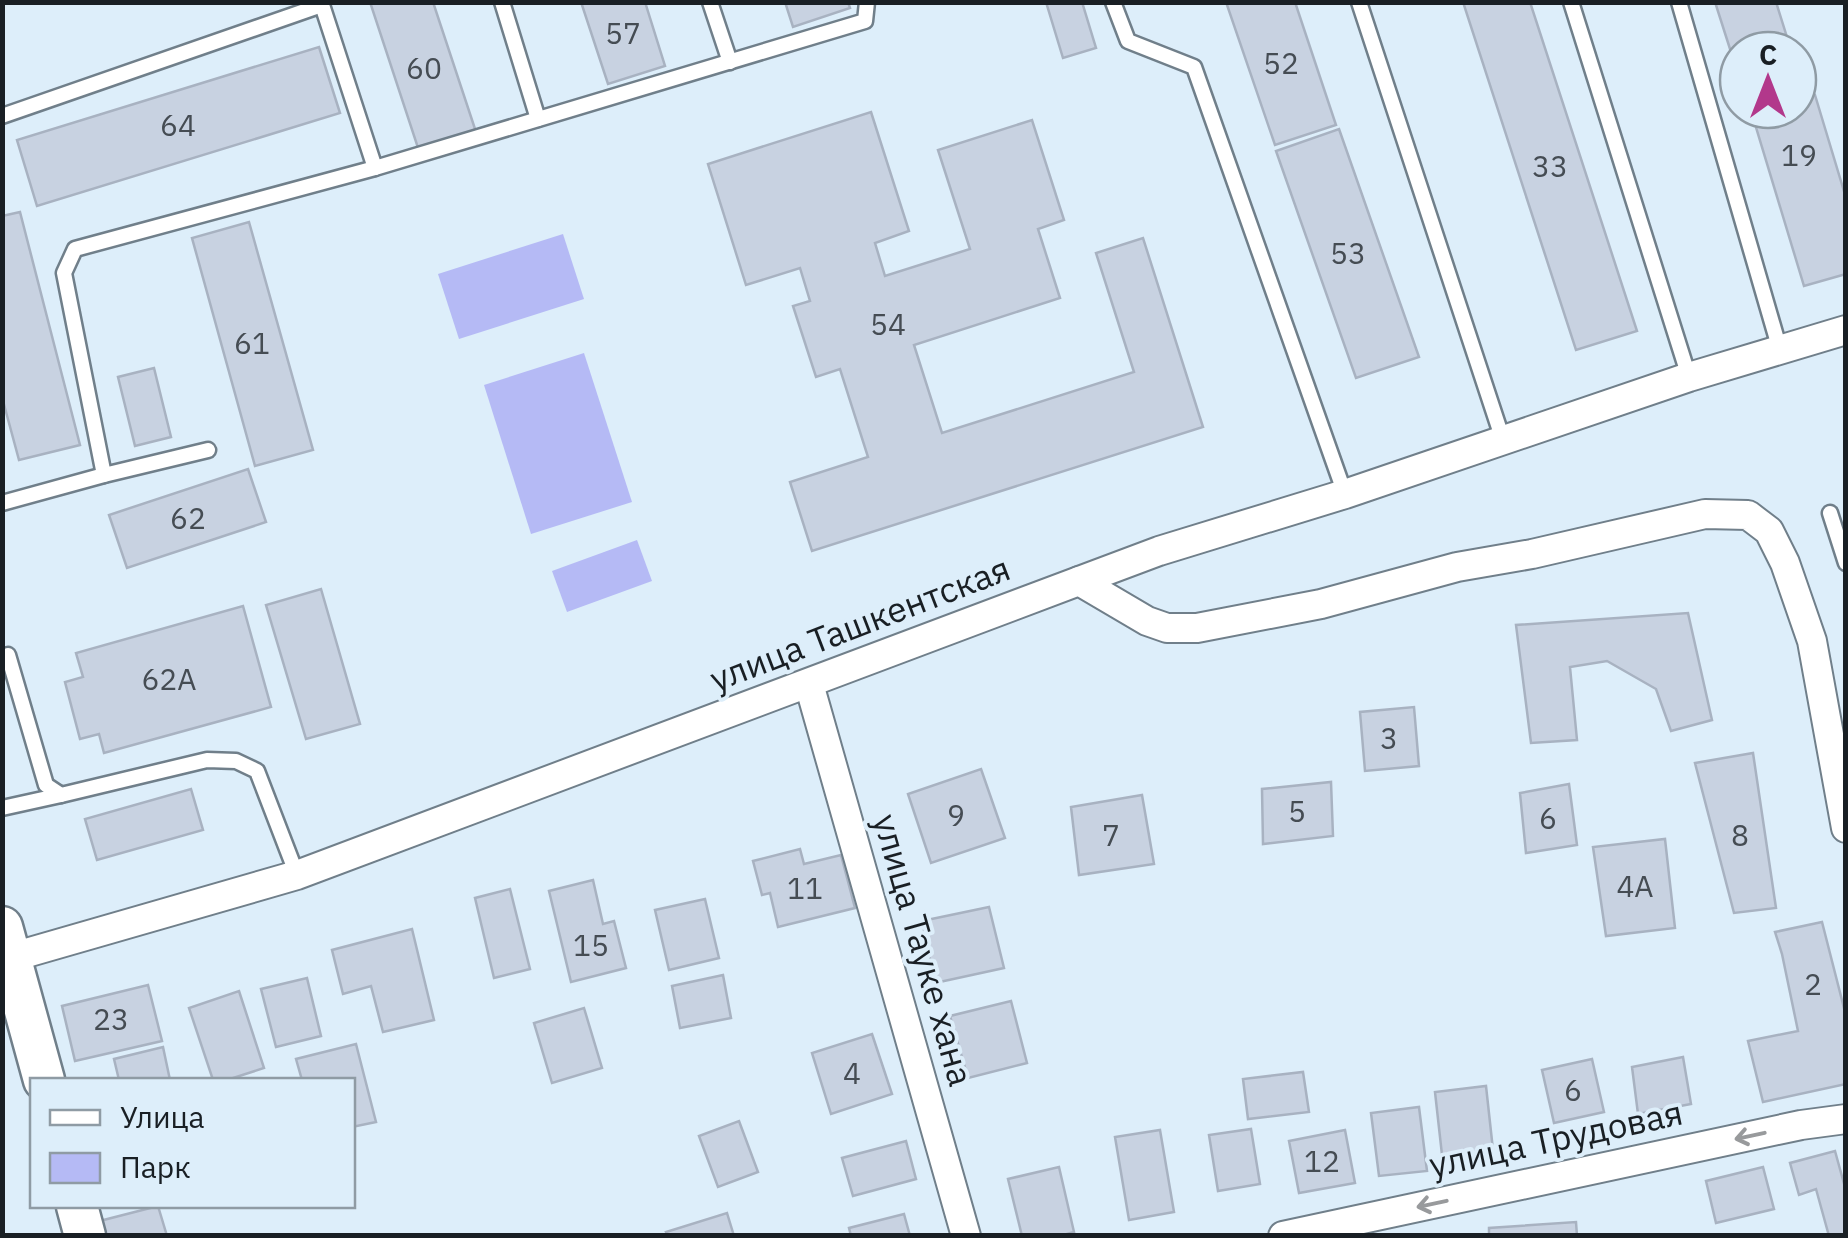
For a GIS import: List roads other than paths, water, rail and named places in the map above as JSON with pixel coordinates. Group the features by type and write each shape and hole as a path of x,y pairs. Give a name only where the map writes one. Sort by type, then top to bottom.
{"main road":[{"path":"5,948 43,1078"},
{"path":"78,1208 85,1236"}],"street":[{"name":"улица Ташкентская","path":"5,948 297,875 1158,551 1345,494 1689,377 1846,330"},
{"path":"1079,582 1147,621 1167,628 1197,628 1321,604 1458,567 1705,514 1748,515 1769,531 1785,562 1812,640 1846,828"},
{"name":"улица Тауке хана","path":"809,684 966,1236"},
{"name":"улица Трудовая","path":"1284,1236 1801,1125 1846,1119"}],"lane":[{"path":"502,2 538,119"},
{"path":"710,2 730,62"},
{"path":"104,475 64,274 75,249 375,168 866,20 867,2"},
{"path":"1114,2 1128,41 1194,67 1345,494"},
{"path":"1359,2 1503,440"},
{"path":"1571,2 1689,377"},
{"path":"1679,2 1780,350"},
{"path":"2,116 321,4 375,168"},
{"path":"2,504 208,450"},
{"path":"1830,513 1846,562"},
{"path":"8,656 46,785 61,796"},
{"path":"2,808 207,760 236,761 257,771 297,875"}]}
